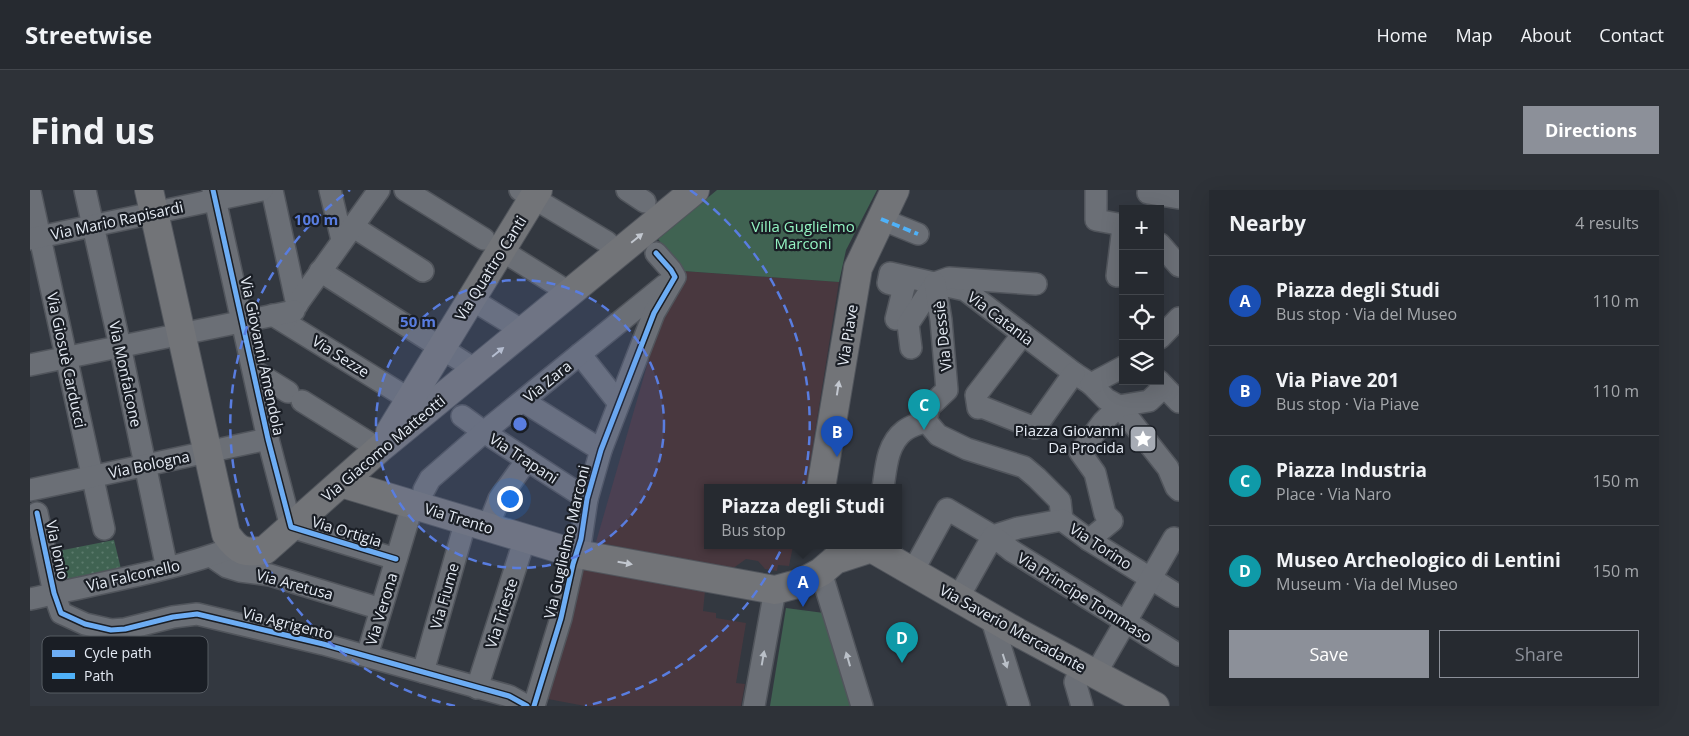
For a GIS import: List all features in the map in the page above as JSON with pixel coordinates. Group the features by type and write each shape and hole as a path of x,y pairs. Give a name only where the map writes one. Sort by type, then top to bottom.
{"main road":[{"name":"Via Giacomo Matteotti","path":"223,552 250,553 265,550 379,449 695,190"},
{"name":"Via Piave","path":"822,484 858,268 895,190"},
{"name":"Via Quattro Canti","path":"379,449 471,299 493,244 530,193"},
{"path":"152,201 206,452 226,534 223,552"},
{"name":"Via Trento","path":"341,483 418,497 477,524 577,554 776,590"},
{"path":"776,590 801,584 820,559 835,560 865,549"},
{"name":"Via Saverio Mercadante","path":"874,549 991,617 1089,669 1143,702"}],"street":[{"name":"Via Monfalcone","path":"85,190 165,559"},
{"name":"Via Mario Rapisardi","path":"35,238 93,225 152,201 262,190"},
{"path":"272,190 287,313"},
{"path":"330,190 347,233 424,271"},
{"path":"30,365 287,313 379,190"},
{"path":"405,190 570,292"},
{"path":"627,190 646,202"},
{"path":"1096,190 1096,220 1119,225"},
{"name":"Via Giosuè Carducci","path":"30,192 35,238 66,357 104,529"},
{"path":"530,193 607,242"},
{"name":"Via Giovanni Amendola","path":"214,195 268,439 291,527"},
{"path":"1147,197 1179,198"},
{"path":"881,218 918,234"},
{"path":"1164,242 1179,236"},
{"path":"1164,249 1179,266"},
{"path":"1117,276 1120,250"},
{"path":"656,253 675,277"},
{"path":"320,271 476,370"},
{"name":"Via Catania","path":"896,319 904,287 888,282 890,273 965,290 1083,379 1106,399 1119,406 1168,468 1179,490"},
{"name":"Via Zara","path":"418,497 430,479 484,432 675,277"},
{"name":"Via Guglielmo Marconi","path":"534,706 561,618 601,450 654,313 675,277"},
{"path":"910,348 908,324 935,284 949,278 1036,284"},
{"name":"Via Dessiè","path":"926,421 929,407 947,390 941,320 935,284"},
{"path":"471,299 523,331"},
{"name":"Via Sezze","path":"287,313 409,399"},
{"path":"1164,334 1178,321"},
{"path":"1023,334 976,395 978,408 982,407 1035,428 1083,379 1119,368"},
{"path":"580,354 618,402"},
{"path":"254,371 379,449"},
{"path":"1089,540 1112,522 1105,514 1095,473 1080,452 1103,422 1119,406 1149,401 1168,390"},
{"path":"523,401 601,450"},
{"name":"Via Trapani","path":"462,416 588,499"},
{"path":"884,484 888,458 894,440 905,430 926,421 938,435 967,449 1024,467 1060,501 1062,520"},
{"name":"Via Bologna","path":"31,487 145,466 268,439"},
{"name":"Via Fiume","path":"423,672 477,524 499,499 527,460"},
{"name":"Via Verona","path":"367,656 396,559 418,497"},
{"path":"913,572 947,509 993,536 958,598"},
{"name":"Via Ionio","path":"37,513 54,593"},
{"name":"Via Torino","path":"993,536 1018,528 1062,520 1089,540 1179,596"},
{"name":"Via Ortigia","path":"291,527 396,559"},
{"name":"Via Principe Tommaso","path":"993,536 1012,551 1179,655"},
{"name":"Via Trieste","path":"477,688 525,538"},
{"path":"1082,706 1075,682 1089,669 1125,622 1177,539"},
{"name":"Via Falconello","path":"30,599 223,552"},
{"name":"Via Aretusa","path":"223,552 227,567 270,575 381,609"},
{"path":"820,559 862,706"},
{"path":"754,706 776,590"},
{"name":"Via Agrigento","path":"54,593 61,613 85,624 111,630 125,629 173,617 197,614 367,656 509,696 527,706"},
{"path":"991,617 1019,706"}],"shaded area":[{"path":"683,271 839,282 807,484 704,484 704,549 792,549 789,566 778,565 777,571 765,569 758,561 746,559 732,569 596,542 659,324"},
{"path":"583,566 705,591 703,611 716,613 716,618 746,623 736,683 745,684 741,706 585,706 548,699"}],"green space":[{"name":"Villa Guglielmo Marconi","path":"717,190 877,190 846,250 839,282 683,271 658,239"},
{"path":"114,540 121,569 67,583 60,579 53,552"},
{"path":"786,608 824,613 852,706 770,706"}],"marked path":[{"path":"881,219 918,234"}],"cycle path":[{"path":"213,190 268,439 291,527 396,559"},
{"path":"534,706 561,618 573,564 581,539 587,499 601,450 654,313 675,277 656,253"},
{"path":"37,513 54,593 61,613 85,624 111,630 125,629 173,617 197,614 323,644 509,696 527,706"}],"place":[{"name":"Piazza Industria","path":"924,430"},
{"name":"Piazza Giovanni Da Procida","path":"1143,439"},
{"name":"Via Piave 201","path":"837,457"},
{"name":"Piazza degli Studi","path":"803,607"},
{"name":"Museo Archeologico di Lentini","path":"902,663"}]}
